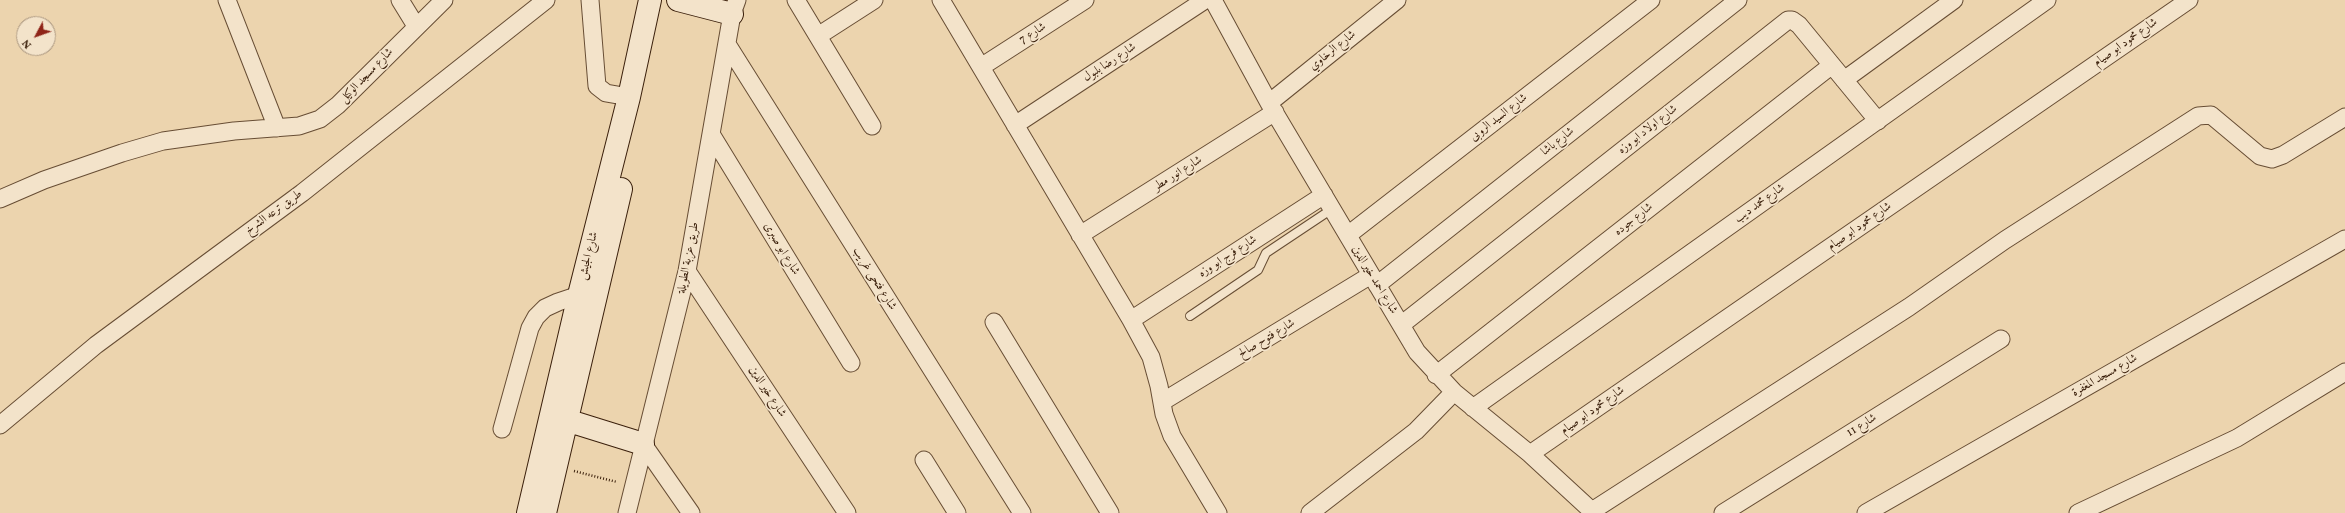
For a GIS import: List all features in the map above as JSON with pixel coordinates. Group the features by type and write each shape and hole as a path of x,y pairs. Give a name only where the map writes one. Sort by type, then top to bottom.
{"main road":[{"name":"شارع الجيش","path":"545,513 566,420 587,294 650,0"},
{"name":"شارع الجيش","path":"528,513 664,0"},
{"path":"678,0 735,7"},
{"path":"566,420 643,444"}],"street":[{"path":"227,0 277,128"},
{"path":"400,0 416,26"},
{"name":"طريق ترعه الشرخ","path":"0,425 96,345 302,193 546,0"},
{"path":"590,0 597,86 606,93 629,97"},
{"path":"796,0 872,126"},
{"path":"818,36 874,0"},
{"path":"941,0 1131,320 1151,357 1172,436 1218,513"},
{"name":"شارع 7","path":"981,68 1085,0"},
{"name":"شارع الرخاوي","path":"1272,108 1397,0"},
{"name":"شارع السيد الروبى","path":"1348,236 1651,0"},
{"name":"شارع باشا","path":"1374,280 1738,0"},
{"path":"1844,80 1954,0"},
{"name":"شارع محمد ديب","path":"1473,408 2047,0"},
{"name":"شارع محمود ابو صيام","path":"1530,454 2189,0"},
{"name":"شارع احمد خير الدين","path":"1214,1 1272,108 1418,352 1436,375 1454,392 1530,454 1593,512"},
{"name":"شارع رضا بلبول","path":"1015,125 1214,1"},
{"name":"شارع مسجد الوكيل","path":"0,198 44,180 122,153 163,141 300,126 320,119 338,105 416,26 437,2"},
{"name":"طريق عزبة الطويلة","path":"627,513 687,271 727,44 735,7"},
{"name":"شارع اولاد ابو وزه","path":"1402,326 1783,23 1792,20 1796,22 1878,121"},
{"name":"شارع فتحى غريب","path":"727,44 1022,513"},
{"name":"شارع جوده","path":"1436,375 1832,65"},
{"name":"شارع انور مطر","path":"1080,235 1272,108"},
{"path":"1593,512 1908,307 2004,240 2198,116 2211,115 2260,156 2272,159 2283,155 2345,118"},
{"name":"شارع ابو صبرى","path":"711,134 851,363"},
{"name":"شارع فرج ابو وزه","path":"1131,320 1328,202"},
{"name":"شارع مسجد المغفرة","path":"1866,513 2345,239"},
{"name":"شارع خير الدين","path":"687,271 847,513"},
{"name":"شارع فتوح صالح","path":"1162,402 1374,280"},
{"path":"502,430 533,323 545,308 587,294"},
{"path":"994,322 1110,513"},
{"name":"شارع 11","path":"1723,513 2002,339"},
{"path":"2078,513 2237,438 2345,372"},
{"path":"1310,513 1416,432 1454,392"},
{"path":"643,444 691,513"},
{"path":"924,460 957,513"}],"lane":[{"path":"1190,316 1258,270 1266,253 1328,202"}],"path":[{"path":"556,467 633,486"}]}
